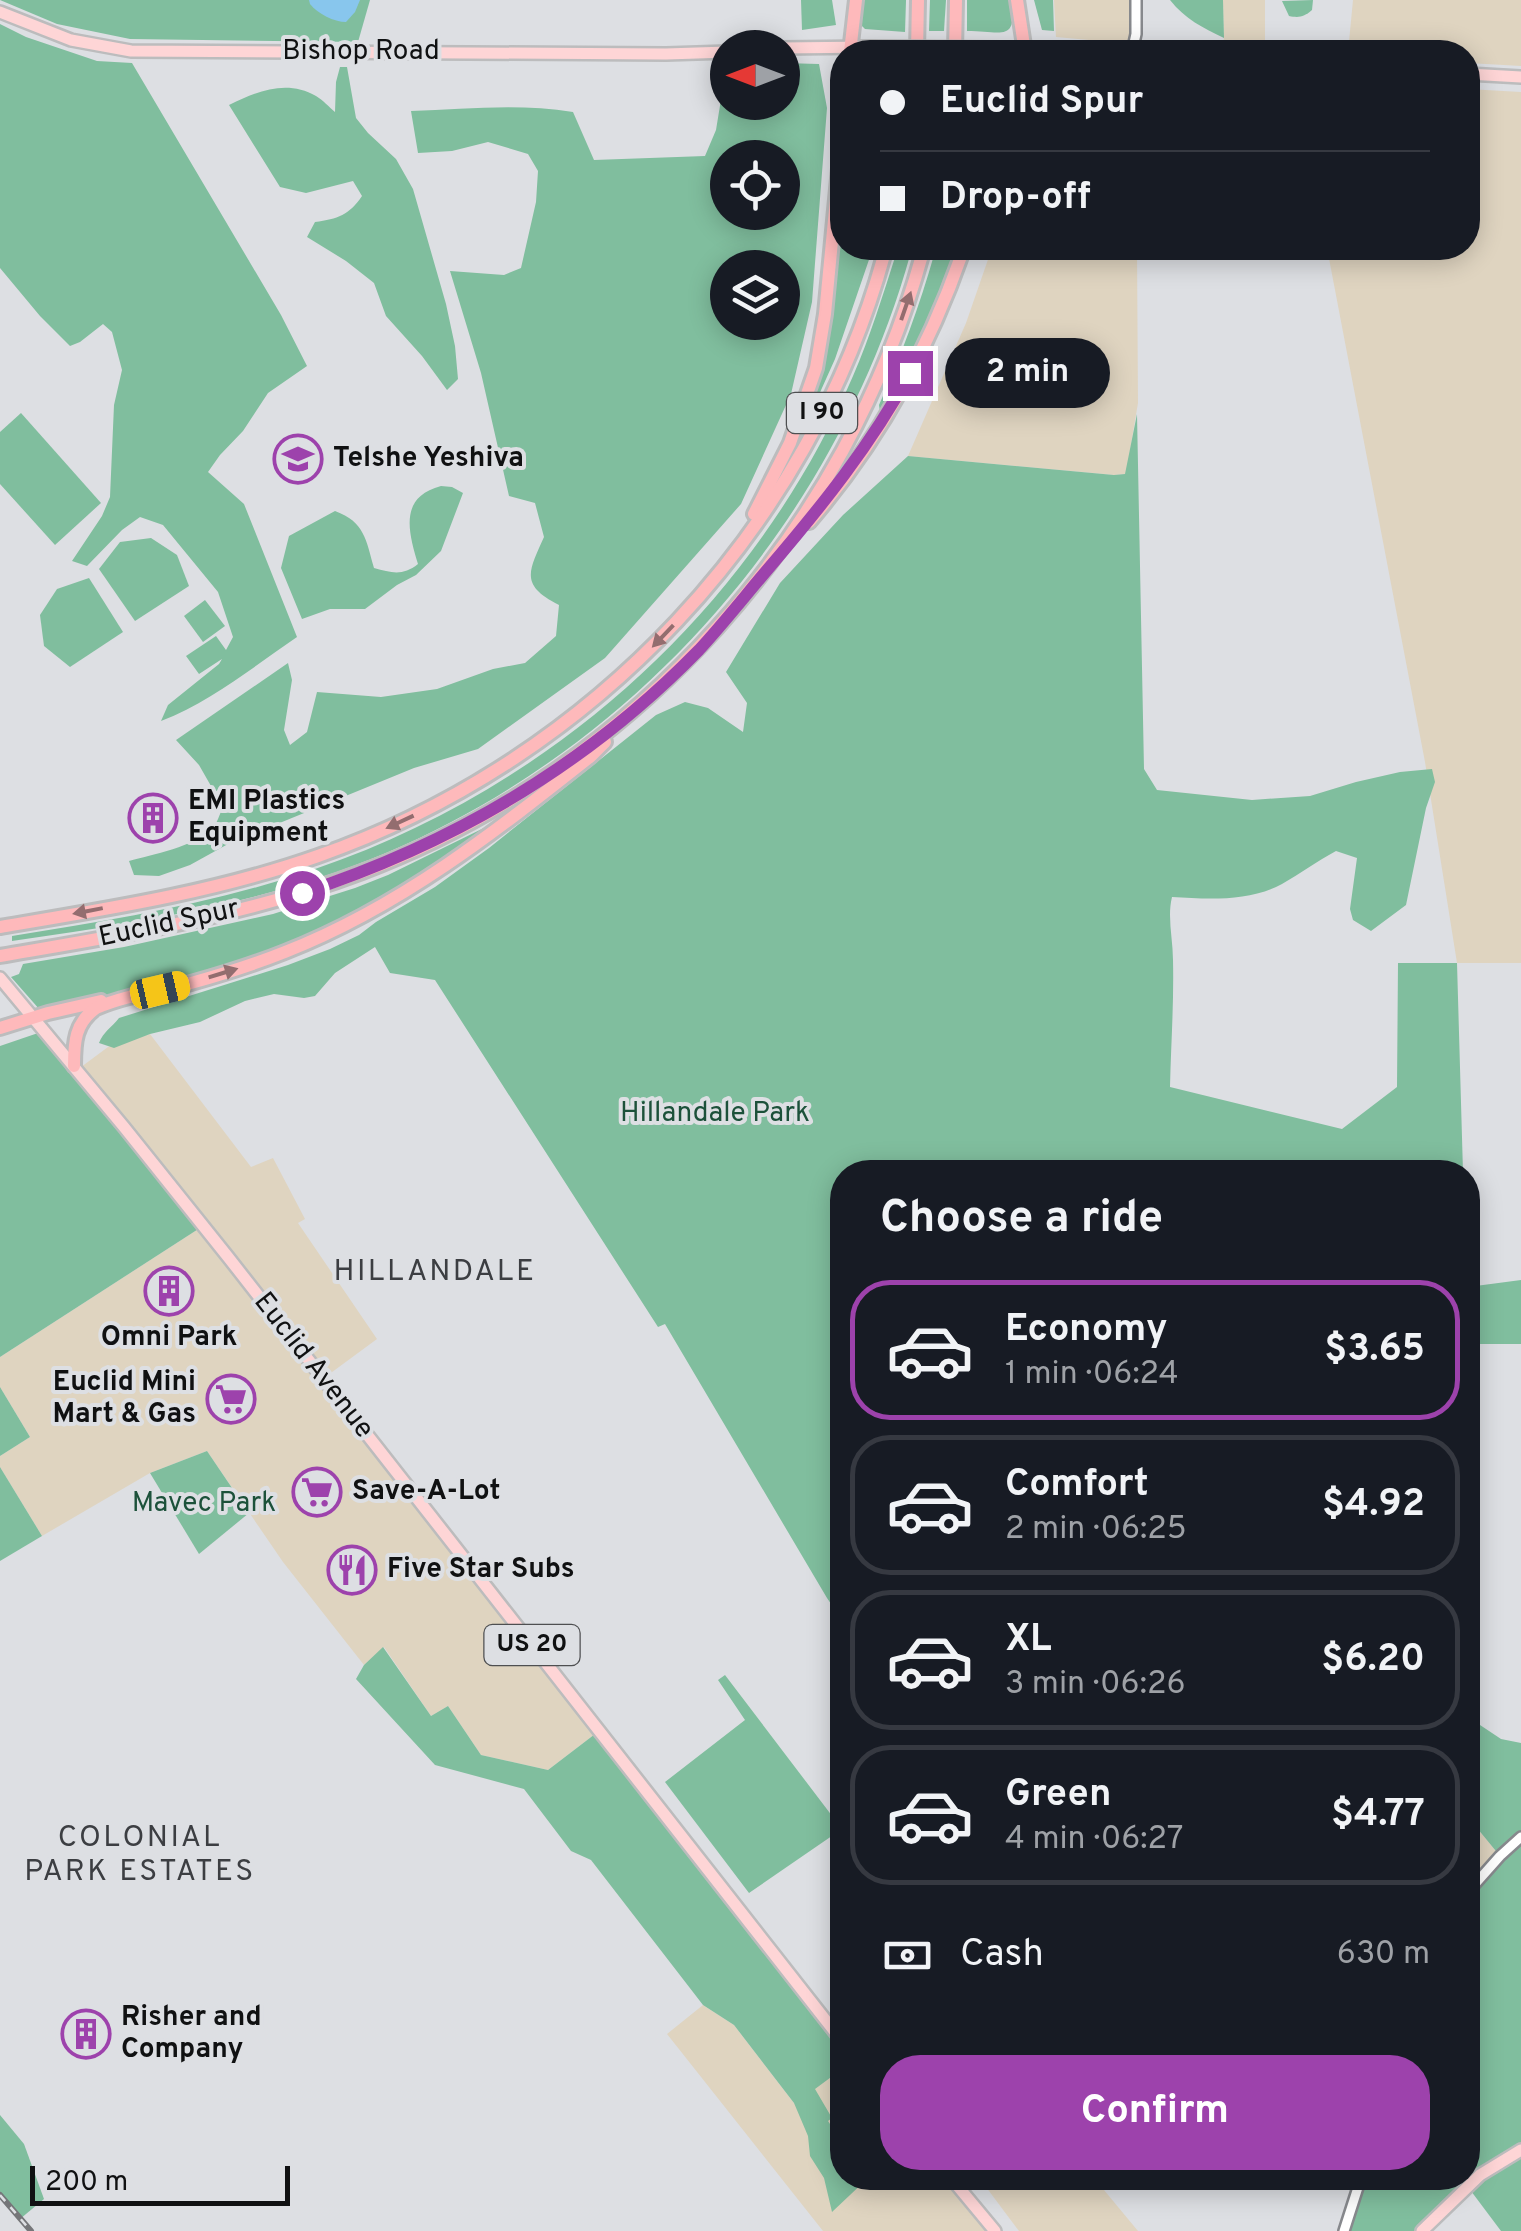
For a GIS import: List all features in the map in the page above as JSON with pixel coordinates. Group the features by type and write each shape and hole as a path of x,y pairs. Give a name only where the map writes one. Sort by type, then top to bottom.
{"highway":[{"path":"851,40 856,0"},
{"path":"917,40 918,0"},
{"path":"955,40 956,0"},
{"path":"1017,0 1023,40"},
{"path":"728,563 784,458 813,380 830,258"},
{"name":"Euclid Spur","path":"2,927 199,890 348,844 436,805 519,756 596,698 666,634 728,563 782,485 828,402 860,329 882,260"},
{"name":"Euclid Spur","path":"0,956 241,910 362,872 419,848 556,770 630,714 700,648 762,576 816,498 862,416 898,329 920,260"},
{"path":"762,576 824,504 894,402 934,323 959,260"},
{"path":"0,1028 192,982 268,959 326,935 444,868 580,766 630,714"},
{"path":"74,1066 76,1034 84,1018 96,1008 128,997"}],"main road":[{"name":"Bishop Road","path":"0,12 71,40 131,50 710,52"},
{"path":"800,49 830,49"},
{"path":"1480,75 1521,77"},
{"name":"Euclid Avenue","path":"0,978 324,1378 830,2026"},
{"path":"1480,2175 1521,2150"},
{"path":"962,2190 994,2231"},
{"path":"1422,2231 1464,2190"}],"street":[{"path":"1135,40 1136,0"},
{"path":"1480,1878 1521,1836"},
{"path":"1344,2231 1357,2190"}],"shaded area":[{"path":"1054,0 1134,0 1134,27 1127,40 1056,37"},
{"path":"1223,0 1265,0 1265,40 1224,40"},
{"path":"1353,0 1521,0 1521,66 1480,64 1480,40 1349,40"},
{"path":"1480,90 1521,92 1521,963 1457,963 1425,762 1329,260 1480,260"},
{"path":"988,260 1137,260 1138,403 1126,474 908,456 966,323"},
{"path":"150,1034 251,1167 273,1158 305,1219 298,1223 377,1339 324,1378 599,1731 548,1770 481,1755 448,1706 431,1716 384,1647 364,1665 283,1562 207,1451 150,1473 42,1536 0,1467 0,1456 30,1437 0,1387 0,1357 203,1226 77,1070 108,1047"},
{"path":"1480,1832 1500,1856 1480,1878"},
{"path":"703,2005 734,2025 794,2103 830,2078 830,2190 961,2190 995,2231 823,2231 667,2034"},
{"path":"988,2190 1104,2190 1138,2231 1019,2231"}],"green space":[{"path":"0,0 370,0 358,42 130,39 57,24"},
{"path":"801,0 832,0 836,25 802,30"},
{"path":"862,0 906,0 905,32 865,29 861,25"},
{"path":"930,0 946,0 944,31 929,31"},
{"path":"967,0 1011,0 1009,29 998,33 967,31"},
{"path":"1034,0 1053,0 1054,31 1042,30"},
{"path":"1170,0 1223,0 1224,38 1188,18"},
{"path":"1313,0 1312,10 1299,17 1289,16 1282,1"},
{"path":"0,24 97,61 132,63 307,366 268,393 243,431 208,472 244,504 297,637 215,694 161,721 168,705 222,659 199,674 186,656 216,636 226,650 233,637 218,592 163,525 140,517 87,566 72,561 110,497 114,405 122,370 112,332 103,324 70,346 0,268"},
{"path":"800,63 819,64 827,108 812,302 791,394 741,504 605,658 478,749 414,768 228,844 190,865 159,876 134,875 129,861 173,849 204,835 214,827 223,807 199,765 176,740 288,663 292,680 284,730 290,745 307,732 317,692 381,697 437,689 493,669 525,663 556,636 559,605 538,591 531,576 544,537 535,503 509,496 481,373 450,271 504,275 521,268 536,202 538,171 528,154 488,142 452,151 418,153 411,111 513,107 573,112 594,160 705,156 710,144 710,230 800,230 800,140 712,140 718,120 800,120"},
{"path":"340,67 347,67 356,118 396,159 413,189 455,346 458,379 447,390 386,316 374,283 307,237 315,222 342,215 362,196 353,181 306,193 280,187 229,105 261,92 294,88 316,96 335,112"},
{"path":"834,260 869,260 835,359 813,408 810,406 818,381"},
{"path":"894,260 908,260 879,346 835,440 781,528 718,610 646,684 566,750 479,807 386,853 341,870 202,909 12,941 12,936 203,901 315,869 402,834 485,790 563,739 636,679 702,613 760,540 811,460 853,376"},
{"path":"932,260 952,260 895,394 880,412 879,405"},
{"path":"21,413 101,503 55,545 0,484 0,432"},
{"name":"Hillandale Park","path":"1137,414 1144,769 1157,790 1252,800 1310,796 1400,772 1432,769 1435,782 1406,905 1371,931 1353,920 1350,909 1357,858 1336,851 1282,884 1256,894 1172,897 1170,1087 1342,1129 1397,1087 1398,963 1457,963 1463,1160 830,1160 830,1602 665,1324 658,1327 435,980 390,973 375,947 335,973 315,996 274,994 114,1048 99,1043 119,1018 288,965 359,935 489,848 656,715 685,702 708,708 743,732 747,703 726,672 780,583 843,515 908,456 1125,474"},
{"path":"441,486 463,493 441,551 416,575 365,609 330,609 302,619 281,568 289,536 335,511 358,526 374,568 402,572 418,564 410,528 413,507 418,498"},
{"path":"151,538 177,555 189,586 135,621 99,569 120,542"},
{"path":"89,578 123,632 70,667 44,646 40,615 57,589"},
{"path":"205,600 225,626 203,642 184,616"},
{"path":"490,825 442,863 390,896 335,924 220,968 40,1010 11,977 19,974 23,964 124,947 273,914 355,888"},
{"path":"44,1031 203,1226 0,1357 0,1046"},
{"path":"1521,1280 1521,1344 1480,1344 1480,1285"},
{"path":"0,1387 30,1437 0,1456"},
{"name":"Mavec Park","path":"207,1451 249,1513 199,1554 150,1473"},
{"path":"0,1467 42,1536 0,1561"},
{"path":"383,1647 431,1716 448,1706 481,1755 548,1770 599,1731 830,2026 830,2078 815,2089 830,2115 830,2190 855,2190 832,2212 824,2178 810,2156 808,2136 794,2103 734,2025 703,2005 591,1860 571,1851 524,1789 435,1765 356,1679"},
{"path":"725,1675 830,1813 830,1837 749,1893 665,1782 745,1720 718,1680"},
{"path":"1480,1725 1501,1739 1521,1743 1521,2231 1501,2231 1470,2190 1480,2190 1480,1878 1500,1856 1480,1832"},
{"path":"0,2115 24,2144 44,2199 20,2219 0,2195"},
{"path":"1357,2190 1465,2190 1422,2231 1344,2231"}],"water":[{"path":"309,0 360,0 346,22 322,14"}],"railway":[{"path":"0,2195 31,2231"}],"place":[{"name":"Telshe Yeshiva","path":"298,459"},
{"name":"EMI Plastics Equipment","path":"153,818"},
{"name":"Omni Park","path":"169,1291"},
{"name":"Euclid Mini Mart & Gas","path":"231,1399"},
{"name":"Save-A-Lot","path":"317,1492"},
{"name":"Five Star Subs","path":"352,1570"},
{"name":"Risher and Company","path":"86,2034"}],"district":[{"name":"HILLANDALE","path":"435,1272"},
{"name":"COLONIAL PARK ESTATES","path":"140,1855"}],"route":[{"path":"302,893 390,861 476,820 556,770 630,714 700,648 824,504 873,435 910,373"}]}
